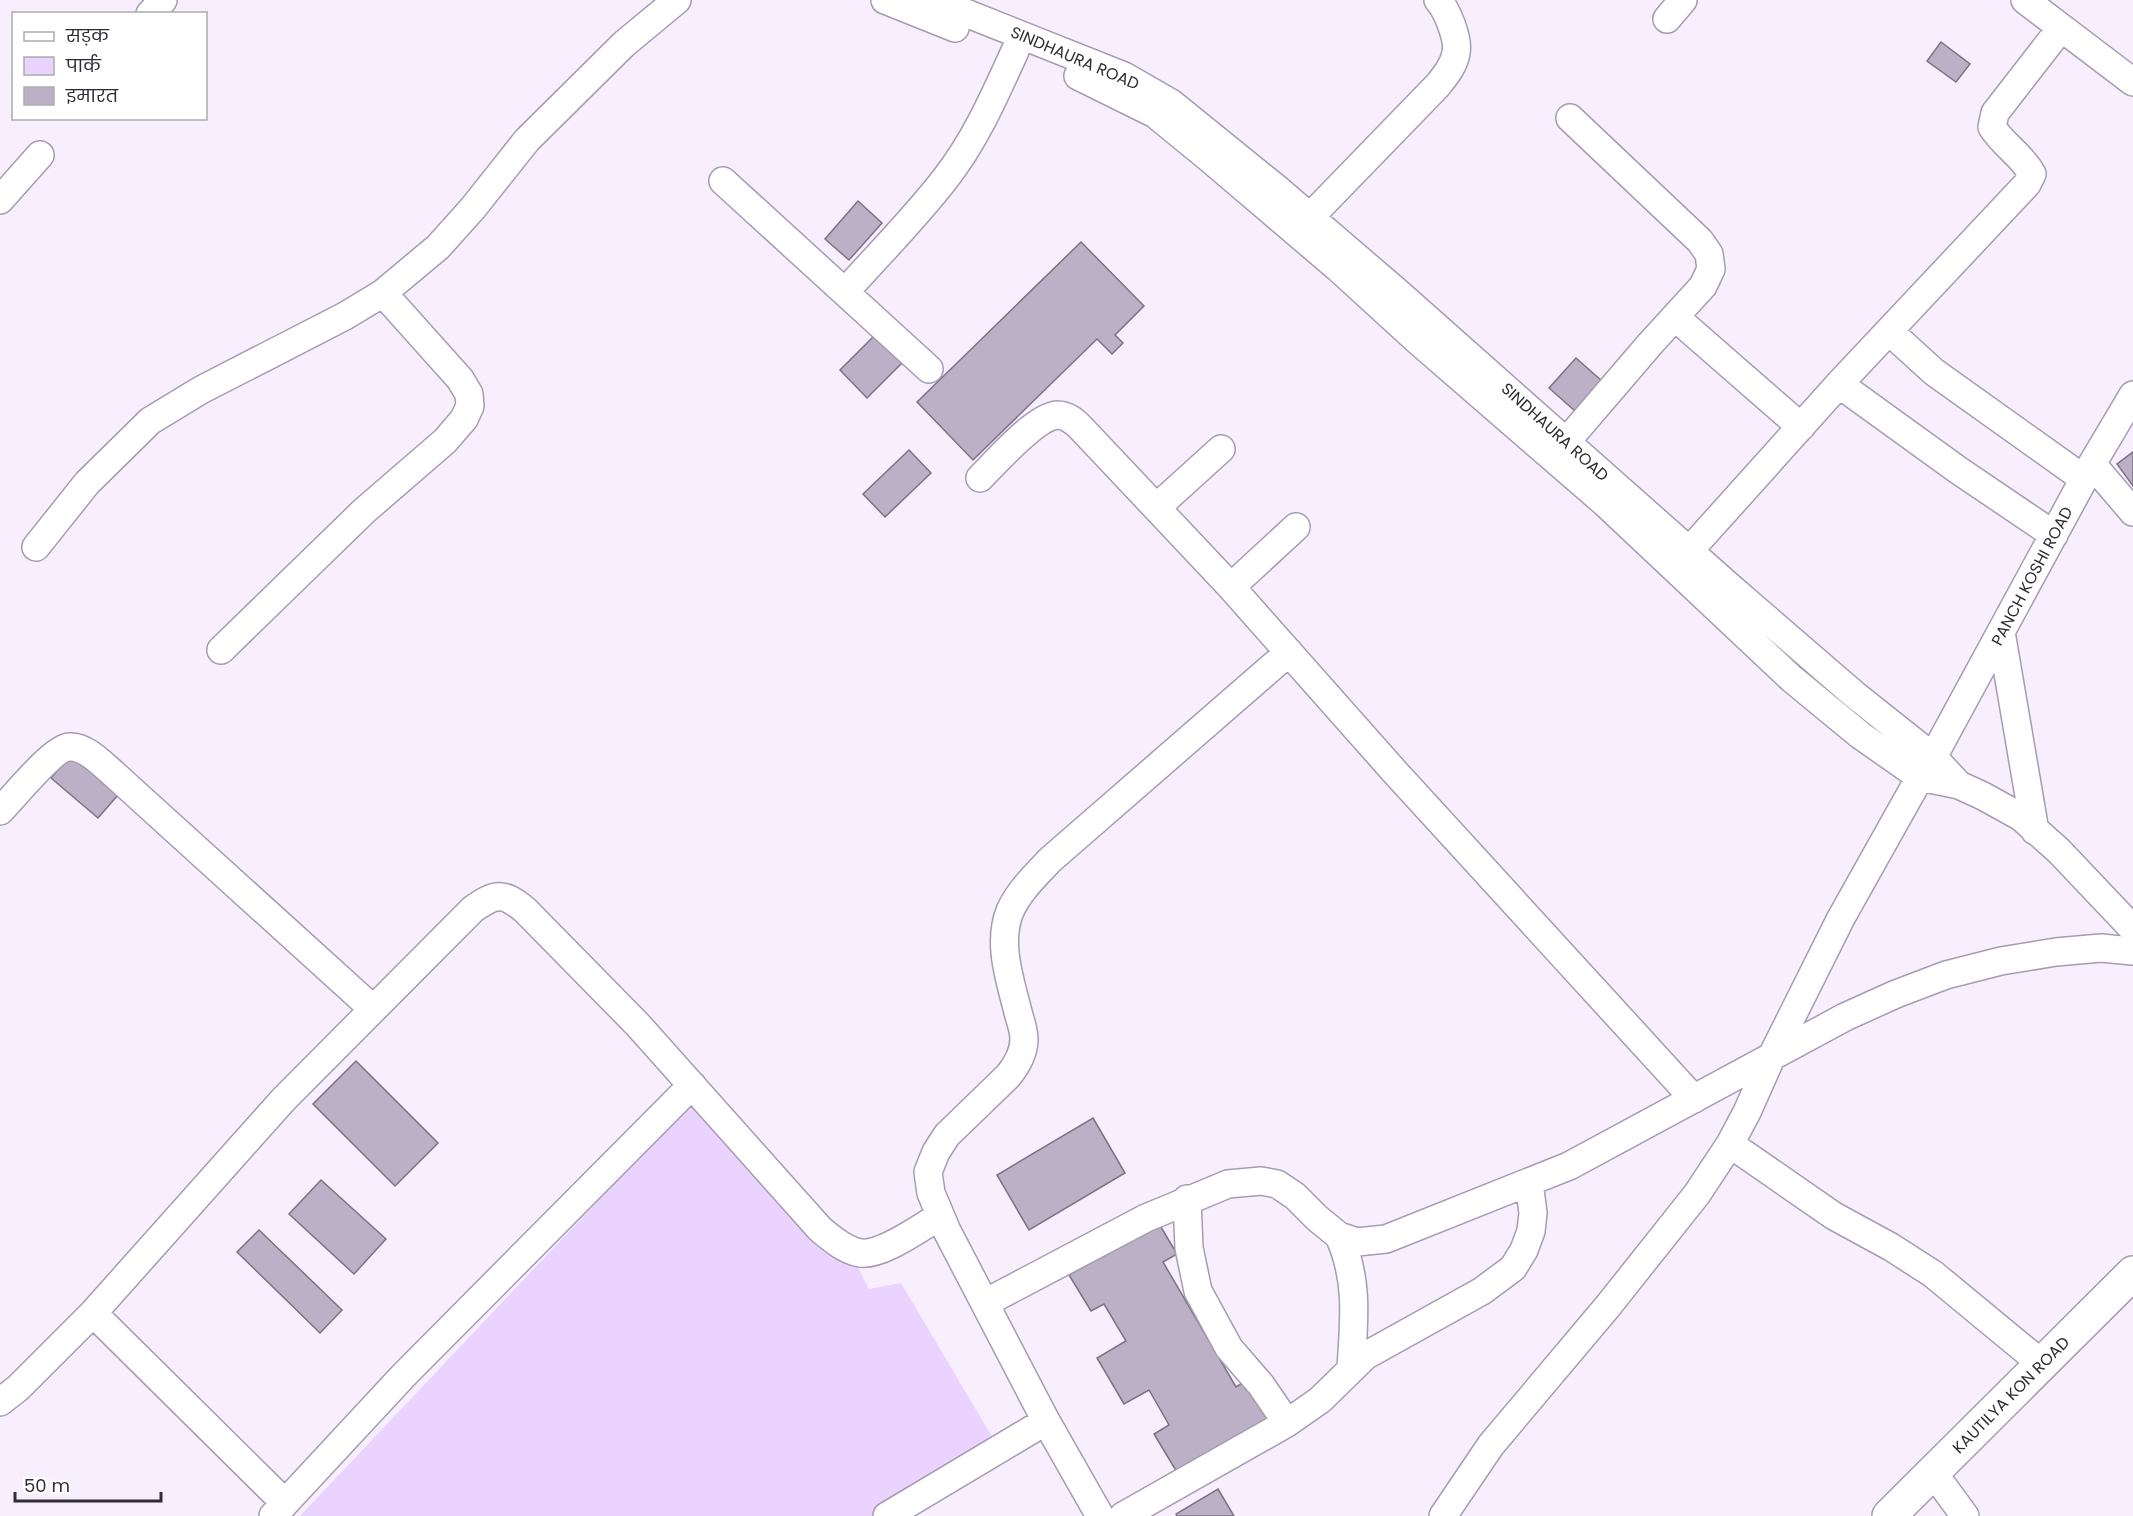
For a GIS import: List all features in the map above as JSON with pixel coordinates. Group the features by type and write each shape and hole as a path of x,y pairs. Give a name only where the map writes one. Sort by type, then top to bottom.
{"highway":[{"name":"KAUTILYA KON ROAD","path":"1888,1516 2133,1274"},
{"name":"KAUTILYA KON ROAD","path":"1914,1516 2133,1300"}],"street":[{"path":"152,12 163,0"},
{"path":"36,547 87,483 150,421 201,390 345,316 383,292 438,247 535,132 624,44 677,0"},
{"path":"885,0 1090,81 1155,114 1338,268 1418,341 1605,503 1792,679 1860,735 1927,767"},
{"name":"SINDHAURA ROAD","path":"933,0 1124,76 1172,103 1310,217 1855,695 1927,767 2021,817 2059,851 2133,929"},
{"path":"1310,217 1450,70 1457,51 1452,27 1444,6 1438,0"},
{"path":"2025,0 2133,82"},
{"path":"1689,551 1839,384 2027,184 2032,174 2027,164 1998,137 1992,127 1995,113 2061,28"},
{"path":"845,292 955,166 993,98 1015,51"},
{"path":"1566,442 1674,316 1703,286 1711,269 1709,254 1700,241 1570,118"},
{"path":"0,200 40,155"},
{"path":"723,181 929,369"},
{"path":"221,650 364,511 445,441 464,419 470,406 469,394 460,379 383,292"},
{"path":"1674,316 1801,427"},
{"path":"1889,331 1934,372 2088,471 2133,512"},
{"path":"1839,384 1958,470 2054,535"},
{"name":"PANCH KOSHI ROAD","path":"1443,1516 1491,1445 1658,1244 1697,1194 1730,1144 1841,918 1927,767 2088,471 2133,395"},
{"path":"980,478 1045,418 1056,415 1072,420 1095,441 1231,587 1394,771 1694,1099"},
{"path":"1157,507 1221,449"},
{"path":"1231,587 1296,527"},
{"path":"2001,632 2035,831"},
{"path":"1100,1516 1046,1421 940,1216 931,1193 928,1172 936,1152 947,1135 1008,1076 1016,1067 1022,1052 1024,1037 1008,970 1004,939 1010,912 1024,887 1050,860 1289,652"},
{"path":"0,811 55,753 68,747 81,749 116,776 373,1009"},
{"path":"0,1402 18,1388 93,1312 283,1100 373,1009 473,909 488,899 502,896 525,910 638,1025 833,1241 862,1253 882,1249 940,1216"},
{"path":"985,1303 1146,1218 1187,1199 1228,1184 1261,1181 1277,1184 1295,1196 1339,1236 1357,1242 1386,1239 1569,1166 1845,1017 1896,994 1946,975 2001,961 2056,952 2101,948 2133,951"},
{"path":"93,1312 279,1509 404,1375 692,1085"},
{"path":"1730,1144 1834,1216 1891,1247 1933,1274 2042,1364"},
{"path":"1123,1516 1287,1422 1320,1400 1365,1356 1482,1290 1513,1268 1532,1231 1533,1212 1529,1182"},
{"path":"1187,1199 1189,1248 1198,1291 1229,1348 1262,1385 1287,1422"},
{"path":"1339,1236 1348,1256 1352,1274 1351,1368"},
{"path":"887,1516 1046,1421"},
{"path":"1943,1486 1965,1516"}],"green space":[{"path":"700,1093 840,1232 869,1289 901,1283 994,1440 874,1516 300,1516"}],"building":[{"path":"1941,42 1970,64 1956,82 1927,61"},
{"path":"858,201 882,223 849,260 825,239"},
{"path":"1081,242 1144,306 1115,335 1123,343 1112,354 1097,339 973,460 917,402"},
{"path":"877,333 904,361 867,398 840,370"},
{"path":"1576,358 1611,389 1584,419 1549,388"},
{"path":"909,450 931,473 885,517 863,494"},
{"path":"2133,452 2133,486 2117,464"},
{"path":"71,754 118,795 98,818 51,778"},
{"path":"356,1061 438,1143 395,1186 313,1104"},
{"path":"1093,1118 1125,1173 1029,1230 997,1175"},
{"path":"321,1180 386,1239 354,1274 289,1214"},
{"path":"1158,1222 1177,1254 1163,1262 1236,1387 1249,1379 1272,1418 1178,1474 1154,1434 1169,1425 1149,1390 1124,1404 1097,1358 1126,1341 1104,1304 1091,1311 1069,1275"},
{"path":"259,1230 342,1310 320,1333 237,1252"},
{"path":"1218,1489 1234,1516 1177,1516 1176,1514"}]}
